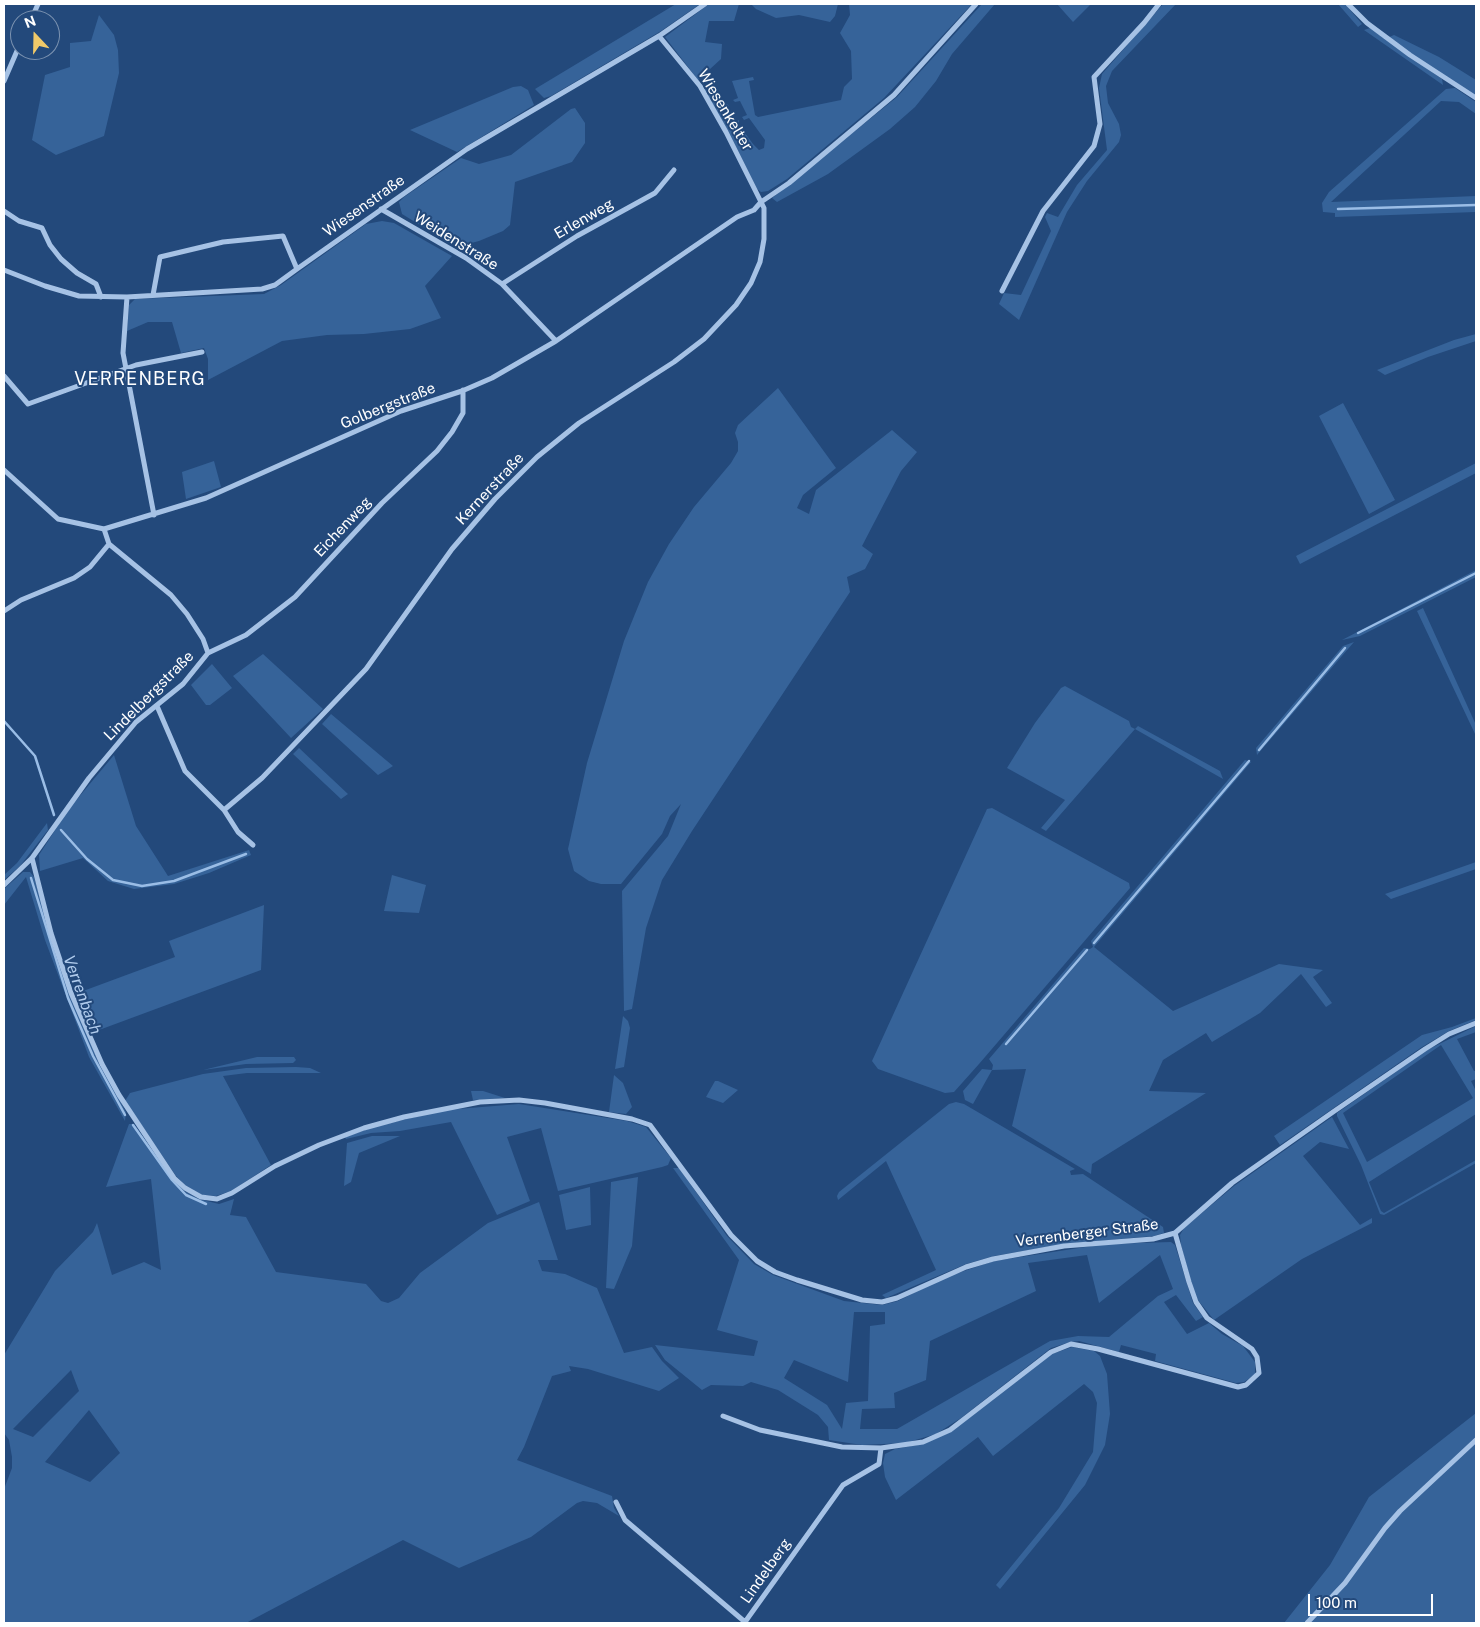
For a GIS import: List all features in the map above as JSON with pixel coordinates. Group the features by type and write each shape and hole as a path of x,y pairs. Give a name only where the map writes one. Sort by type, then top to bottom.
{"street":[{"name":"Wiesenstraße","path":"4,270 44,286 79,296 127,297 262,290 275,285 297,270 475,144 659,36 705,4"},
{"name":"Golbergstraße","path":"4,470 58,519 104,529 206,498 401,411 463,390 525,361 556,342 737,217 754,210 761,202 789,183 894,95 976,4"},
{"path":"1002,292 1043,211 1094,146 1100,124 1094,77 1159,4"},
{"path":"1348,4 1368,23 1410,56 1476,98"},
{"name":"Wiesenkelter","path":"659,36 700,86 726,132 761,202"},
{"path":"4,80 13,60"},
{"name":"Erlenweg","path":"502,284 576,236 654,193 674,170"},
{"name":"Kernerstraße","path":"224,810 262,778 366,669 452,549 494,499 537,457 579,423 682,356 704,339 736,305 750,283 760,262 765,220 761,202"},
{"name":"Weidenstraße","path":"381,209 463,256 502,284 556,342"},
{"path":"4,211 19,221 42,228 50,245 61,259 77,273 96,284 100,297"},
{"path":"152,295 160,257 224,242 283,236 297,270"},
{"path":"127,297 123,335 125,368 154,515"},
{"path":"4,376 28,404 125,368 202,352"},
{"name":"Eichenweg","path":"208,653 246,635 295,597 382,503 437,451 452,432 463,413 463,390"},
{"path":"4,610 21,600 74,578 90,567 109,544 104,529"},
{"name":"Lindelbergstraße","path":"4,885 32,858 95,771 136,722 183,684 208,653 195,626 172,595 109,544"},
{"path":"157,706 184,771 224,810 238,832 253,845"},
{"name":"Verrenberger Straße","path":"32,858 51,933 65,976 102,1064 119,1095 174,1178 185,1188 201,1197 217,1199 232,1193 275,1166 342,1136 404,1117 480,1102 519,1100 569,1106 628,1118 650,1125 731,1234 757,1261 790,1278 862,1300 882,1302 897,1298 966,1266 993,1259 1064,1246 1153,1238 1175,1233 1232,1183 1333,1112 1449,1034 1476,1023"},
{"path":"723,1416 760,1430 842,1447 881,1448 923,1442 950,1430 1051,1352 1071,1344 1098,1349 1238,1387 1252,1382 1259,1373 1258,1357 1252,1348 1207,1318 1196,1302 1175,1233"},
{"path":"1307,1623 1345,1583 1379,1536 1400,1511 1476,1440"},
{"name":"Lindelberg","path":"616,1502 625,1520 745,1622 843,1485 879,1464 881,1448"}],"shaded area":[{"path":"676,4 700,4 661,31 551,96 544,98 535,89"},
{"path":"709,4 739,4 734,21 709,21 705,42 722,44 721,59 698,80 665,37"},
{"path":"751,4 838,4 835,16 830,22 799,15 776,18 756,9"},
{"path":"849,4 972,4 884,98 787,179 768,191 761,192 757,189 704,86 711,81 717,88 713,90 721,105 727,104 729,106 724,110 733,124 739,120 739,125 753,144 759,150 764,148 765,140 749,118 744,120 742,117 747,115 740,101 735,102 733,100 738,98 732,81 753,77 754,80 749,81 755,115 758,117 841,100 844,87 852,79 851,51 840,33 850,15"},
{"path":"982,4 995,4 952,54 936,81 915,107 890,129 828,174 777,202 772,198 897,97"},
{"path":"1057,4 1091,4 1073,22"},
{"path":"1163,4 1176,4 1112,71 1106,86 1108,103 1119,124 1121,135 1119,142 1087,181 1067,212 1019,320 999,304 1004,293 1021,295 1051,231 1045,217 1047,213 1058,217 1077,185 1107,150 1099,88 1102,74"},
{"path":"1338,4 1345,4 1362,24 1358,27"},
{"path":"99,15 114,35 118,50 119,73 104,136 56,155 32,140 45,75 70,67 70,43 91,41"},
{"path":"1370,28 1442,79 1443,85 1364,30"},
{"path":"1394,35 1439,57 1476,80 1476,98 1387,38"},
{"path":"521,86 528,90 534,105 457,152 410,130 513,87"},
{"path":"1455,88 1476,102 1476,114 1459,102 1441,101 1331,202 1476,196 1476,212 1335,217 1335,213 1323,212 1322,203 1329,192 1446,89"},
{"path":"575,108 585,123 585,143 572,162 515,182 510,225 503,231 479,241 456,247 402,214 399,202 404,197 461,158 479,164 511,155 571,109"},
{"path":"382,221 394,223 452,256 425,286 441,318 410,329 364,334 327,335 282,341 208,380 208,359 204,348 181,353 172,322 148,322 127,331 129,305 135,299 264,294 281,285 366,224"},
{"path":"1476,334 1476,341 1428,357 1385,375 1377,370 1454,340"},
{"path":"778,388 836,468 803,495 797,508 809,514 816,490 892,430 917,452 901,471 862,546 873,554 865,569 847,577 850,592 692,831 662,880 646,928 632,1009 624,1011 622,891 668,836 681,804 670,816 662,834 621,884 601,884 589,881 574,871 568,849 587,763 624,641 648,582 669,544 694,507 731,463 738,451 735,433 738,425"},
{"path":"1343,403 1395,500 1369,514 1319,416"},
{"path":"214,461 221,487 186,499 182,472"},
{"path":"1476,463 1476,473 1300,564 1296,556"},
{"path":"1476,570 1476,577 1360,636 1342,640"},
{"path":"1423,608 1476,725 1476,736 1417,611"},
{"path":"1354,642 1257,755 1256,748 1343,646"},
{"path":"263,654 323,709 291,738 233,676"},
{"path":"212,664 232,688 210,705 206,705 191,685"},
{"path":"1065,686 1129,721 1131,727 1135,729 1046,831 1041,828 1065,800 1007,768 1035,723 1061,688"},
{"path":"331,714 393,766 378,775 322,724"},
{"path":"1138,726 1220,771 1223,779 1135,729"},
{"path":"299,748 348,794 341,799 293,754"},
{"path":"114,755 136,826 168,876 249,850 251,855 209,873 174,884 134,889 108,881 83,858 40,871 39,855 68,810"},
{"path":"1245,760 1251,762 1094,947 1173,1011 1279,964 1323,970 1313,977 1332,1003 1326,1007 1301,974 1260,1013 1212,1042 1206,1033 1163,1060 1149,1091 1206,1093 1092,1164 1091,1174 1012,1126 1026,1069 992,1070 993,1065 989,1059 1084,948 1090,949 1093,947 1091,941"},
{"path":"992,808 1129,883 1130,888 954,1092 945,1093 878,1069 872,1061 987,809"},
{"path":"47,823 48,830 20,866 4,880 4,875 17,863"},
{"path":"1476,862 1476,869 1391,899 1385,894"},
{"path":"23,872 30,872 34,877 69,992 99,1063 126,1112 125,1121 89,1057 45,940 26,877 4,905 4,889"},
{"path":"392,875 426,885 419,913 384,911"},
{"path":"264,905 261,970 91,1033 75,994 175,957 169,941"},
{"path":"623,1016 628,1021 630,1028 624,1067 615,1069"},
{"path":"1476,1018 1476,1020 1449,1031 1422,1047 1280,1145 1274,1136 1422,1035"},
{"path":"1476,1026 1476,1032 1457,1039 1474,1071 1476,1071 1476,1079 1471,1081 1476,1091 1476,1114 1369,1182 1381,1211 1384,1213 1476,1160 1476,1163 1384,1215 1380,1214 1361,1165 1337,1113 1427,1050","holes":["1441,1045 1473,1098 1367,1162 1343,1113"]},
{"path":"257,1057 294,1057 296,1060 293,1063 246,1064 203,1070"},
{"path":"246,1068 310,1068 321,1073 247,1073 223,1076 271,1165 231,1191 216,1196 201,1195 187,1187 176,1176 125,1101 130,1093 203,1074"},
{"path":"982,1069 992,1070 973,1104 965,1100 963,1091"},
{"path":"614,1075 623,1083 632,1107 626,1114 609,1112"},
{"path":"715,1081 738,1090 723,1103 706,1097"},
{"path":"471,1091 483,1091 505,1098 473,1100"},
{"path":"956,1102 964,1104 1075,1169 1070,1171 1071,1175 1083,1174 1163,1227 1164,1233 1154,1236 1064,1244 994,1256 966,1264 886,1298 882,1295 936,1270 886,1161 838,1200 837,1196 839,1192 949,1104"},
{"path":"519,1104 627,1121 646,1127 671,1158 668,1165 662,1167 558,1191 541,1128 507,1137 530,1201 497,1215 451,1122 400,1131 371,1133 346,1139 345,1137 377,1126 445,1110"},
{"path":"1332,1117 1349,1149 1320,1142 1303,1156 1360,1225 1372,1218 1372,1223 1302,1259 1214,1320 1197,1299 1191,1283 1181,1245 1180,1235 1184,1228 1234,1186"},
{"path":"129,1124 134,1124 173,1179 184,1191 199,1199 219,1204 234,1199 230,1215 246,1217 276,1272 366,1284 381,1301 388,1303 399,1298 420,1273 488,1223 539,1202 558,1260 538,1260 542,1271 565,1274 597,1288 624,1353 652,1347 662,1361 679,1378 659,1391 588,1369 569,1366 571,1371 552,1376 517,1460 612,1496 614,1508 619,1516 597,1503 583,1501 577,1503 531,1537 459,1568 403,1540 246,1623 4,1623 4,1489 12,1468 12,1457 9,1440 4,1433 4,1355 55,1271 93,1232 97,1223 112,1275 144,1262 161,1270 151,1179 106,1187","holes":["71,1370 79,1391 33,1437 13,1429","89,1410 120,1453 90,1482 45,1462"]},
{"path":"372,1136 400,1136 359,1153 351,1182 344,1186 347,1143"},
{"path":"673,1168 679,1168 727,1236 754,1264 773,1275 844,1301 882,1305 898,1301 943,1278 994,1261 1105,1244 1171,1242 1175,1245 1193,1303 1203,1317 1196,1321 1176,1295 1164,1302 1187,1334 1209,1323 1222,1334 1243,1346 1255,1362 1255,1375 1244,1382 1236,1383 1155,1361 1156,1354 1121,1345 1119,1352 1079,1341 1070,1342 1051,1348 961,1418 936,1434 905,1443 862,1445 829,1440 828,1427 818,1415 778,1390 751,1382 743,1386 711,1385 702,1390 665,1360 655,1345 754,1356 758,1341 717,1330 739,1260","holes":["1087,1255 1099,1303 1160,1255 1173,1289 1158,1296 1109,1337 1078,1336 1050,1341 897,1429 860,1429 862,1409 895,1408 894,1393 926,1380 930,1341 1036,1291 1028,1263","854,1312 885,1312 885,1324 870,1326 868,1401 846,1403 842,1429 827,1405 784,1378 794,1360 848,1382"]},
{"path":"638,1177 632,1246 614,1289 606,1288 611,1182"},
{"path":"590,1187 591,1225 566,1230 559,1195"},
{"path":"1072,1347 1094,1351 1100,1356 1107,1374 1110,1414 1105,1445 1085,1485 1000,1589 996,1585 1059,1508 1093,1452 1097,1403 1093,1392 1084,1384 993,1456 978,1437 896,1500 885,1477 883,1463 885,1454 895,1449 923,1444 952,1431 1052,1354"},
{"path":"1476,1413 1476,1623 1284,1623 1330,1565 1369,1497"}],"waterway":[{"path":"1338,209 1476,205"},
{"path":"1358,633 1476,573"},
{"path":"1259,750 1345,648"},
{"name":"Verrenbach","path":"4,721 35,756 54,815"},
{"path":"1094,943 1249,761"},
{"path":"61,830 87,859 113,880 142,886 174,881 246,854"},
{"name":"Verrenbach","path":"31,878 68,998 93,1056 125,1115"},
{"path":"1006,1044 1087,950"},
{"name":"Verrenbach","path":"133,1125 172,1180 186,1195 206,1204"}],"district":[{"name":"VERRENBERG","path":"140,379"}]}
